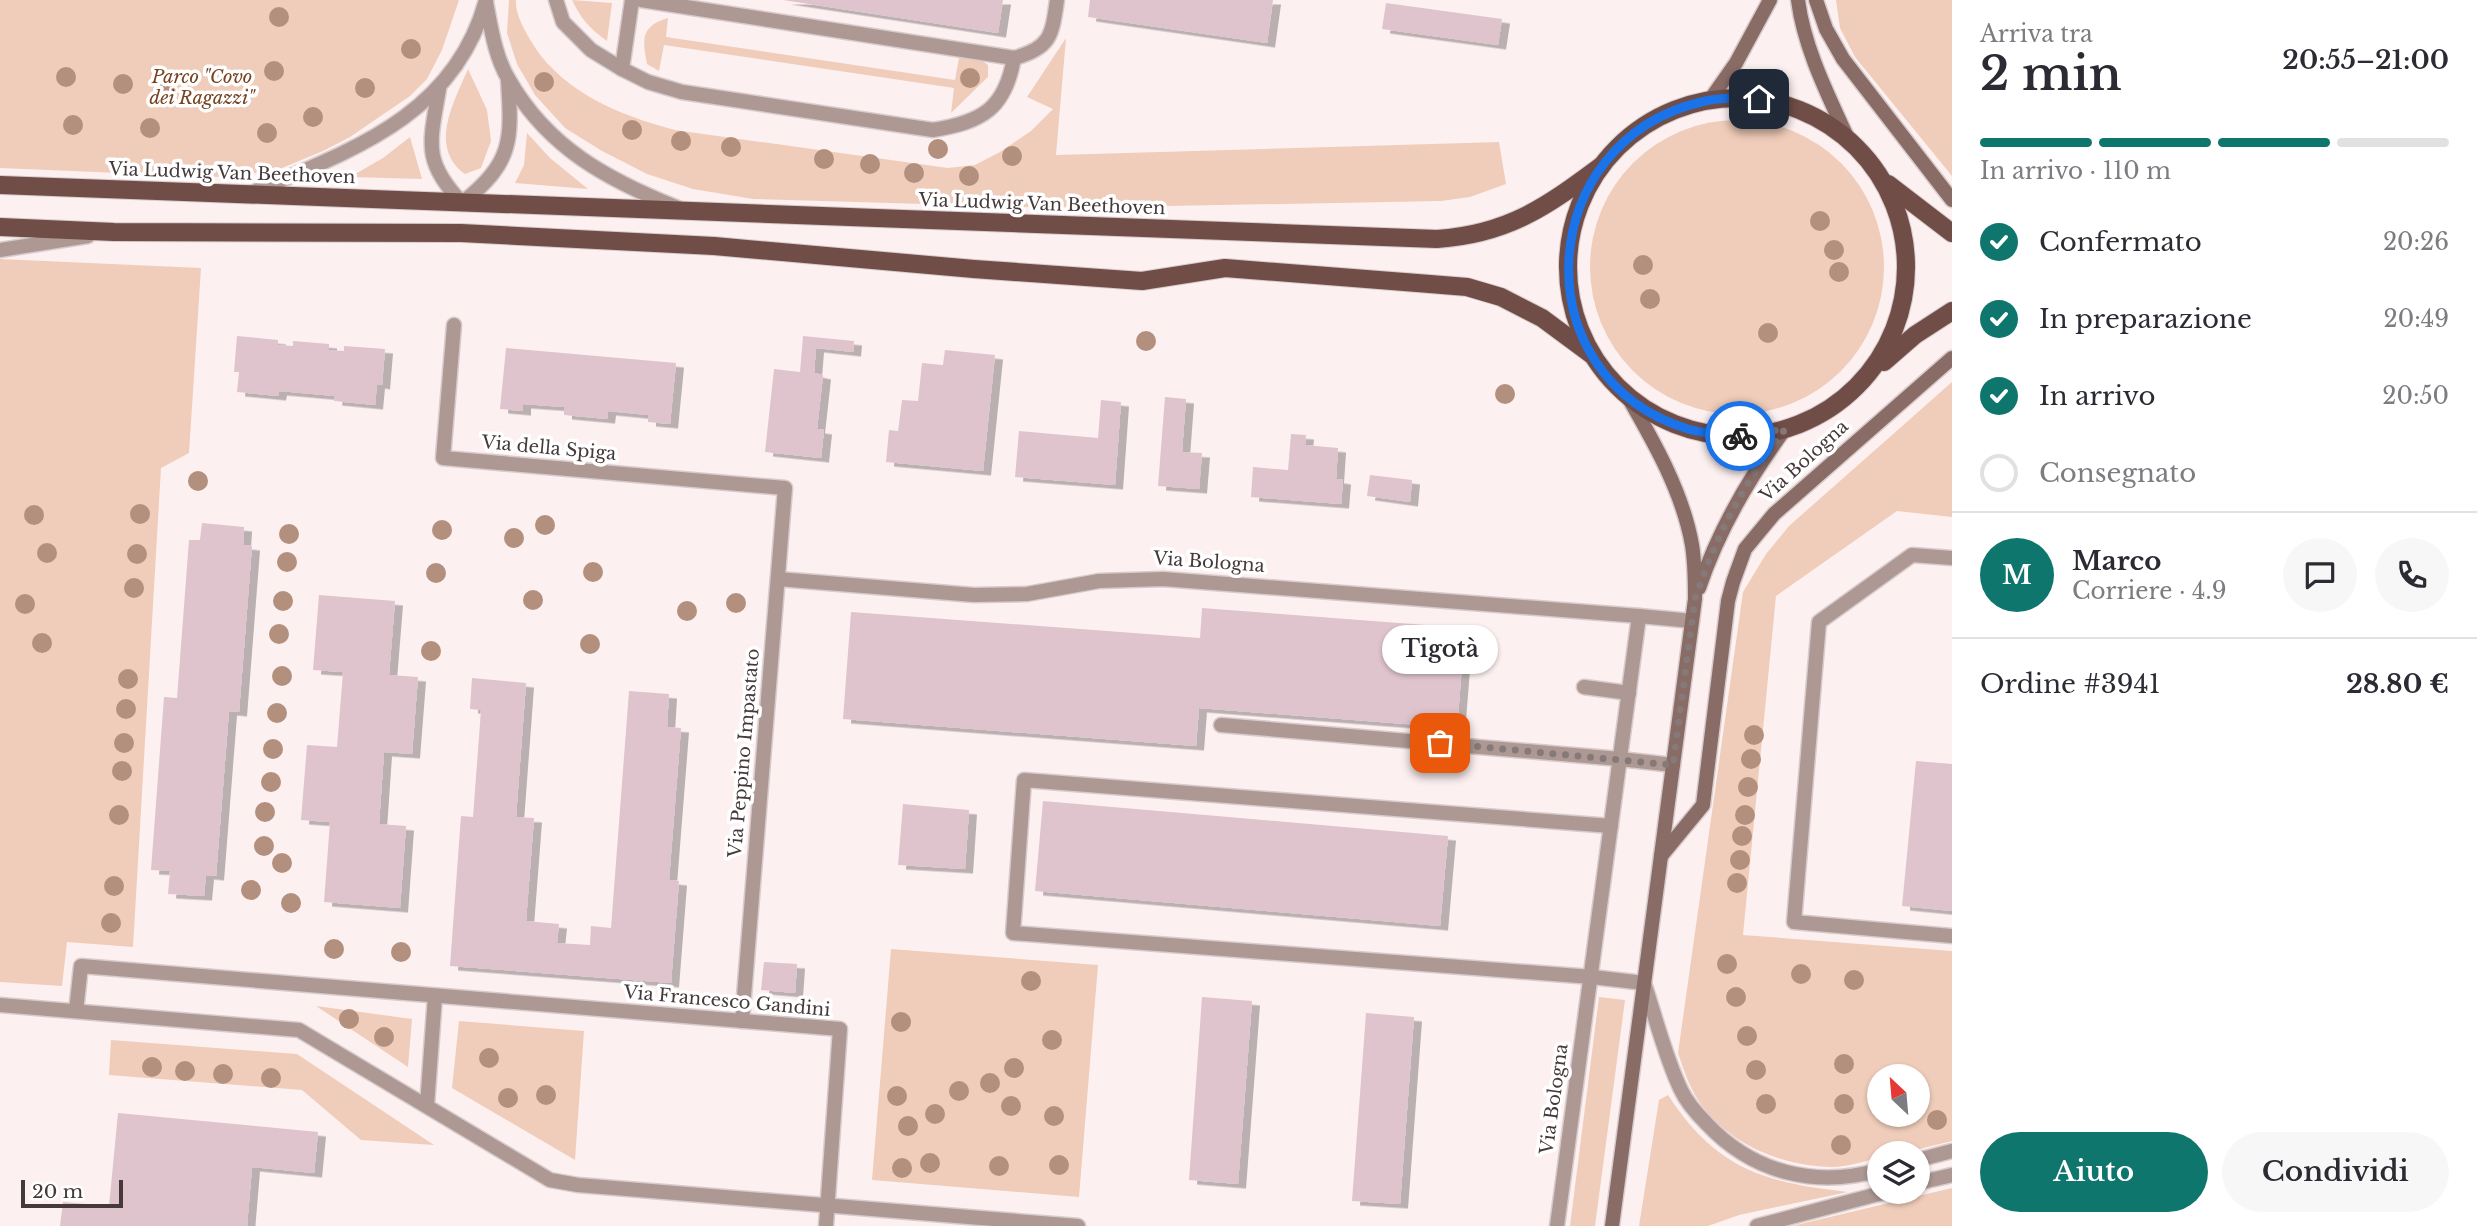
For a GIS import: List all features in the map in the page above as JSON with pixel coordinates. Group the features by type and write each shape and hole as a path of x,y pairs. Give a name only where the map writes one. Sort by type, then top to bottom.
{"main road":[{"name":"Via Bologna","path":"1759,99 1792,107 1823,121 1848,139 1864,154 1882,179 1895,204 1904,234 1907,261 1906,285 1896,327 1868,375 1822,414 1785,429 1740,436 1706,433 1658,417 1628,397 1607,377 1592,355 1574,313 1568,265 1569,244 1577,211 1601,166 1626,140 1655,119 1686,106 1710,100 1759,99"},
{"name":"Via Ludwig Van Beethoven","path":"0,185 1437,239 1470,237 1514,223 1558,198 1601,166"},
{"path":"1882,179 1952,233"},
{"path":"461,233 462,203"},
{"path":"0,227 114,232 461,233 714,246 1142,282 1225,268 1458,286 1501,297 1525,308 1563,332 1592,355"},
{"path":"1868,375 1915,335 1952,311"}],"street":[{"path":"556,0 563,22 590,50 648,82 682,92 933,130 963,125 987,114 1011,77 1014,58"},
{"path":"622,69 632,0"},
{"path":"641,0 1014,58 1033,53 1048,41 1057,0"},
{"path":"1710,100 1736,63 1770,0"},
{"name":"Via Bologna","path":"1798,0 1820,76 1848,139"},
{"path":"1816,0 1826,29 1843,59 1952,200"},
{"path":"486,1 494,43 508,79 534,116 558,141 584,161 626,187 685,212"},
{"path":"246,194 354,149 395,125 439,89 470,42 486,1"},
{"path":"439,89 431,136 433,162 444,184 462,203 495,172 506,149 511,125 508,79"},
{"path":"0,250 114,232"},
{"name":"Via della Spiga","path":"454,325 443,458 785,488"},
{"name":"Via Bologna","path":"1660,857 1703,805 1728,601 1745,549 1774,514 1952,358"},
{"name":"Via Bologna","path":"1612,1226 1695,599 1693,553 1681,510 1651,437 1628,397"},
{"name":"Via Bologna","path":"1695,599 1731,509 1785,429"},
{"name":"Via Peppino Impastato","path":"742,1021 785,488"},
{"path":"1952,558 1912,555 1819,622 1794,922 1952,936"},
{"name":"Via Bologna","path":"778,579 974,595 1027,594 1131,578 1163,579 1692,621"},
{"name":"Via Bologna","path":"1557,1226 1639,616"},
{"path":"1584,687 1629,693"},
{"path":"1221,725 1494,747 1673,765"},
{"path":"1611,826 1024,780 1013,933 1644,983 1681,1090 1700,1117 1724,1142 1759,1163 1802,1175 1841,1178 1867,1173"},
{"name":"Via Francesco Gandini","path":"76,1011 81,966 840,1029 826,1226"},
{"path":"426,1107 435,996"},
{"path":"0,1005 299,1030 550,1180 1078,1226"},
{"path":"1930,1157 1952,1151"},
{"path":"1930,1180 1952,1175"},
{"path":"1757,1226 1867,1197"}],"green space":[{"name":"Parco \"Covo dei Ragazzi\"","path":"0,0 459,0 442,50 427,79 410,96 350,137 323,151 282,168 215,177 0,168"},
{"path":"509,0 516,0 521,23 540,55 572,86 632,117 675,130 948,168 975,165 1031,131 1053,109 1027,97 1066,38 1056,155 1499,142 1506,184 1470,197 1441,201 1062,208 753,199 693,189 647,174 565,128 535,95 517,64 507,33"},
{"path":"572,0 612,3 607,41 586,23"},
{"path":"1836,0 1952,0 1952,176 1855,57 1840,28"},
{"path":"668,18 666,37 955,80 959,58 981,60 988,65 988,77 951,113 954,88 664,45 659,71 647,64 644,41 648,29"},
{"path":"468,69 487,110 491,141 481,168 465,174 454,163 446,138 451,110"},
{"path":"1737,120 1766,123 1793,131 1819,145 1841,163 1859,185 1873,211 1881,238 1884,267 1881,296 1873,323 1859,349 1841,371 1819,389 1793,403 1766,411 1737,414 1708,411 1681,403 1655,389 1633,371 1615,349 1601,323 1593,296 1590,267 1593,238 1601,211 1615,185 1633,163 1655,145 1681,131 1708,123"},
{"path":"527,133 550,158 588,189 515,183 524,165"},
{"path":"410,137 422,179 350,177 383,158"},
{"path":"0,259 201,268 189,453 161,468 133,947 67,942 62,986 0,982"},
{"path":"1952,382 1952,517 1897,511 1776,596 1743,935 1952,951 1952,1141 1930,1146 1930,1141 1867,1141 1867,1161 1838,1167 1814,1166 1778,1158 1729,1133 1699,1101 1678,1053 1743,592 1766,554 1789,526"},
{"path":"891,949 1098,965 1079,1197 872,1180"},
{"path":"1599,997 1625,1000 1595,1226 1570,1226"},
{"path":"316,1006 412,1019 408,1067"},
{"path":"459,1021 584,1031 575,1160 452,1088"},
{"path":"111,1040 297,1054 434,1145 361,1140 302,1090 109,1075"},
{"path":"1668,1095 1705,1140 1724,1156 1745,1168 1791,1183 1848,1192 1739,1215 1708,1226 1639,1226 1659,1100"},
{"path":"1952,1188 1952,1226 1792,1226 1885,1204 1930,1204 1930,1193"}],"building":[{"path":"783,0 1003,0 998,33"},
{"path":"1090,0 1273,0 1267,43 1088,17"},
{"path":"1386,3 1502,19 1498,45 1382,29"},
{"path":"237,336 278,340 278,345 293,346 293,341 329,344 329,350 344,351 344,346 385,349 382,385 377,384 375,405 334,401 335,396 279,391 278,396 237,392 239,372 234,372"},
{"path":"803,336 854,341 853,352 816,348 814,373 823,375 817,429 824,430 821,458 765,452 774,369 800,372"},
{"path":"506,348 676,363 670,424 648,422 648,415 608,411 607,419 564,415 564,407 523,404 523,411 500,409"},
{"path":"945,350 995,355 983,471 886,462 889,430 898,431 902,400 918,401 922,363 943,365"},
{"path":"1165,397 1186,399 1182,452 1202,453 1199,489 1158,486"},
{"path":"1101,400 1121,402 1115,485 1015,477 1019,431 1098,438"},
{"path":"1291,434 1306,435 1305,445 1338,448 1336,479 1343,480 1341,504 1251,497 1253,467 1288,470"},
{"path":"1370,475 1412,480 1410,502 1367,496"},
{"path":"202,523 244,527 243,545 252,546 239,712 229,711 216,876 206,875 204,896 168,894 170,871 151,870 164,697 177,698 189,540 200,540"},
{"path":"319,595 395,601 389,675 418,677 412,754 384,752 379,824 406,826 400,908 324,902 330,822 301,820 307,745 337,747 343,672 313,670"},
{"path":"1202,608 1465,628 1457,728 1199,708 1196,746 843,719 851,612 1200,638"},
{"path":"472,678 526,683 516,817 534,818 526,921 559,924 557,943 590,945 591,926 611,928 629,691 669,694 667,727 681,728 669,880 679,881 671,983 450,966 461,816 473,817 481,710 470,709"},
{"path":"1916,761 1952,764 1952,911 1902,906"},
{"path":"1043,801 1448,836 1440,926 1035,891"},
{"path":"903,804 969,810 965,869 898,865"},
{"path":"764,962 797,964 795,993 761,990"},
{"path":"1202,997 1252,1001 1238,1184 1189,1180"},
{"path":"1366,1013 1414,1017 1400,1204 1352,1201"},
{"path":"118,1113 318,1132 314,1173 252,1167 247,1226 60,1226 63,1202 109,1206"}],"way so far":[{"path":"1440,743 1673,765 1695,599 1731,509 1785,429 1754,436 1740,436"}],"place":[{"name":"Tigotà","path":"1440,743"}],"route":[{"path":"1740,436 1706,433 1671,423 1638,405 1607,377 1585,344 1578,327 1568,281 1569,244 1577,211 1592,180 1601,166 1626,140 1655,119 1686,106 1724,98 1759,99"}]}
